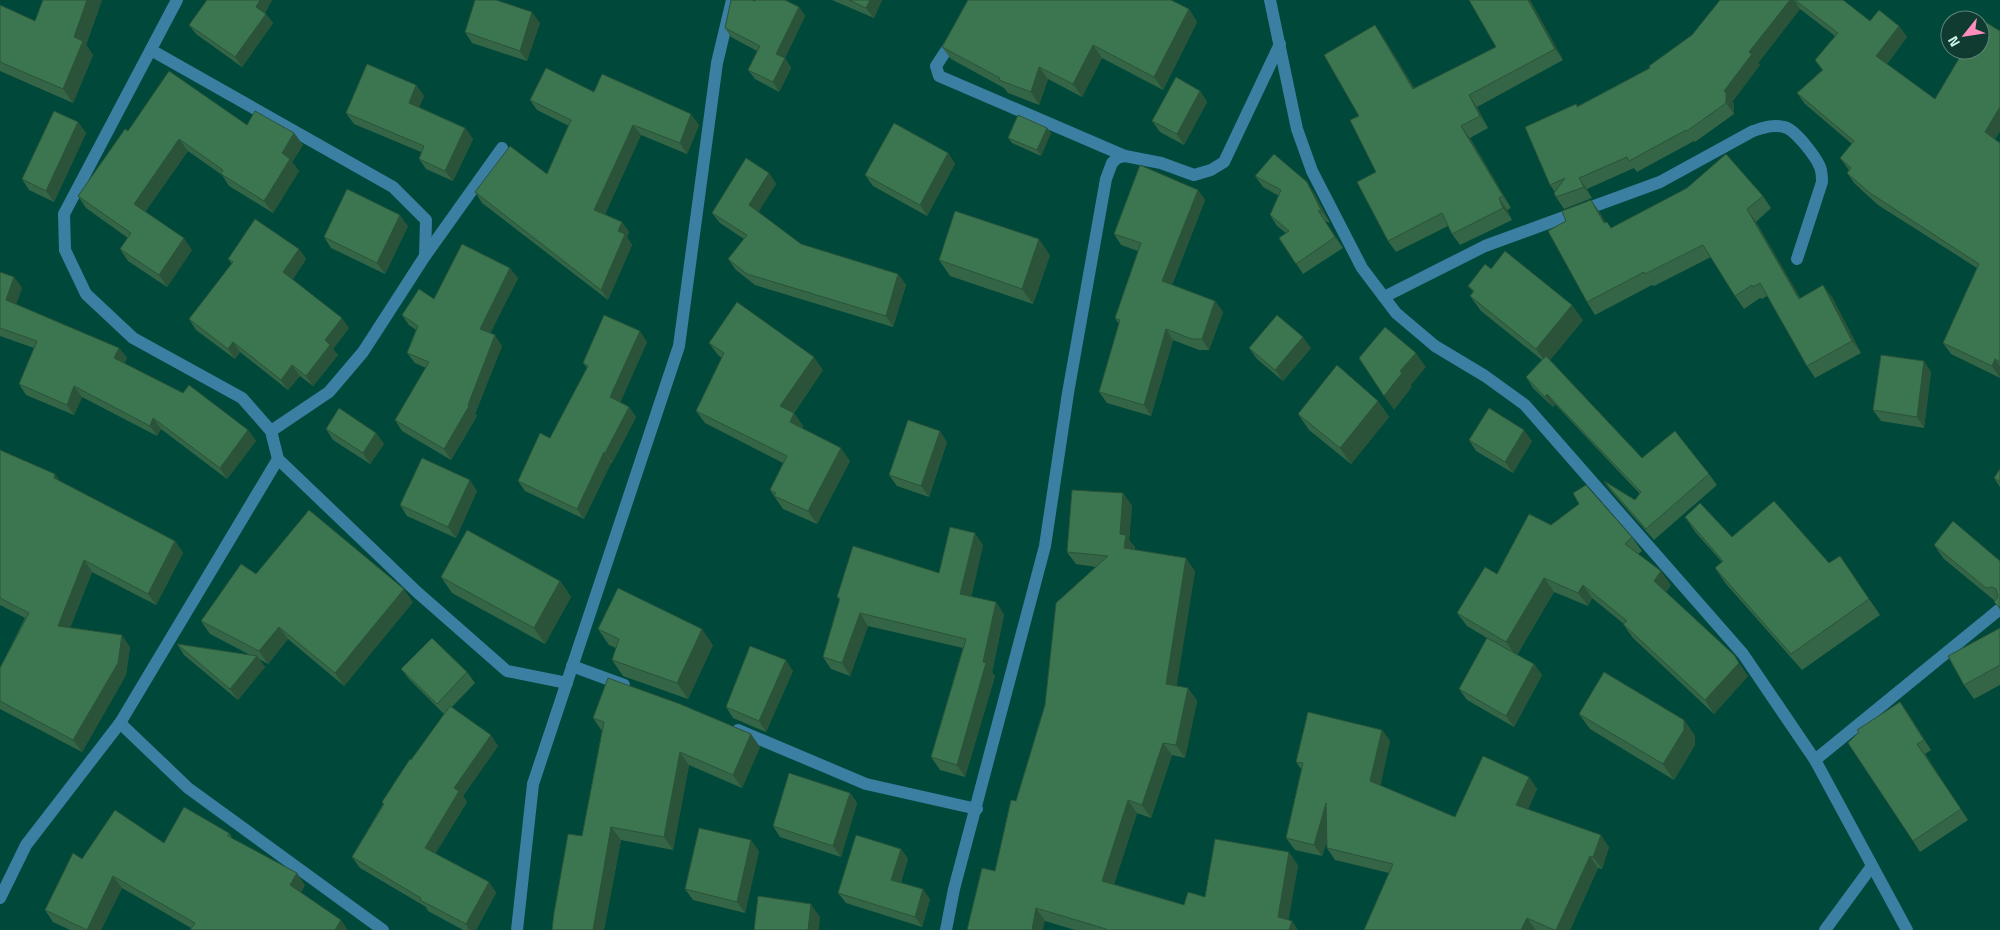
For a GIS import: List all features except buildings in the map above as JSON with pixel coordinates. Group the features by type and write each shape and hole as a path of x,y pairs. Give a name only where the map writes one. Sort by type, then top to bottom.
{"street":[{"path":"177,0 64,214 65,250 86,294 134,338 242,398 270,432 278,459 417,592 507,670 566,683"},
{"path":"517,930 533,784 680,346 717,63 732,0"},
{"path":"1270,0 1297,129 1312,171 1362,268 1396,312 1435,346 1485,376 1525,406 1743,654 1815,760 1906,930"},
{"path":"962,24 936,66 939,76 1125,156 1161,163 1194,175 1211,170 1224,162 1280,44"},
{"path":"151,50 393,187 426,220 425,256"},
{"path":"1384,297 1485,246 1660,182 1753,131 1768,126 1784,127 1792,130 1819,165 1822,174 1819,191 1797,259"},
{"path":"270,432 329,392 364,352 425,256 502,148"},
{"path":"946,930 954,889 977,809 1045,546 1068,392 1106,179 1112,163 1117,158 1125,156"},
{"path":"0,898 26,845 120,723 278,459"},
{"path":"1815,760 2000,608"},
{"path":"572,666 637,689"},
{"path":"120,723 188,788 383,930"},
{"path":"725,724 866,784 977,809"},
{"path":"1825,930 1872,866"}]}
